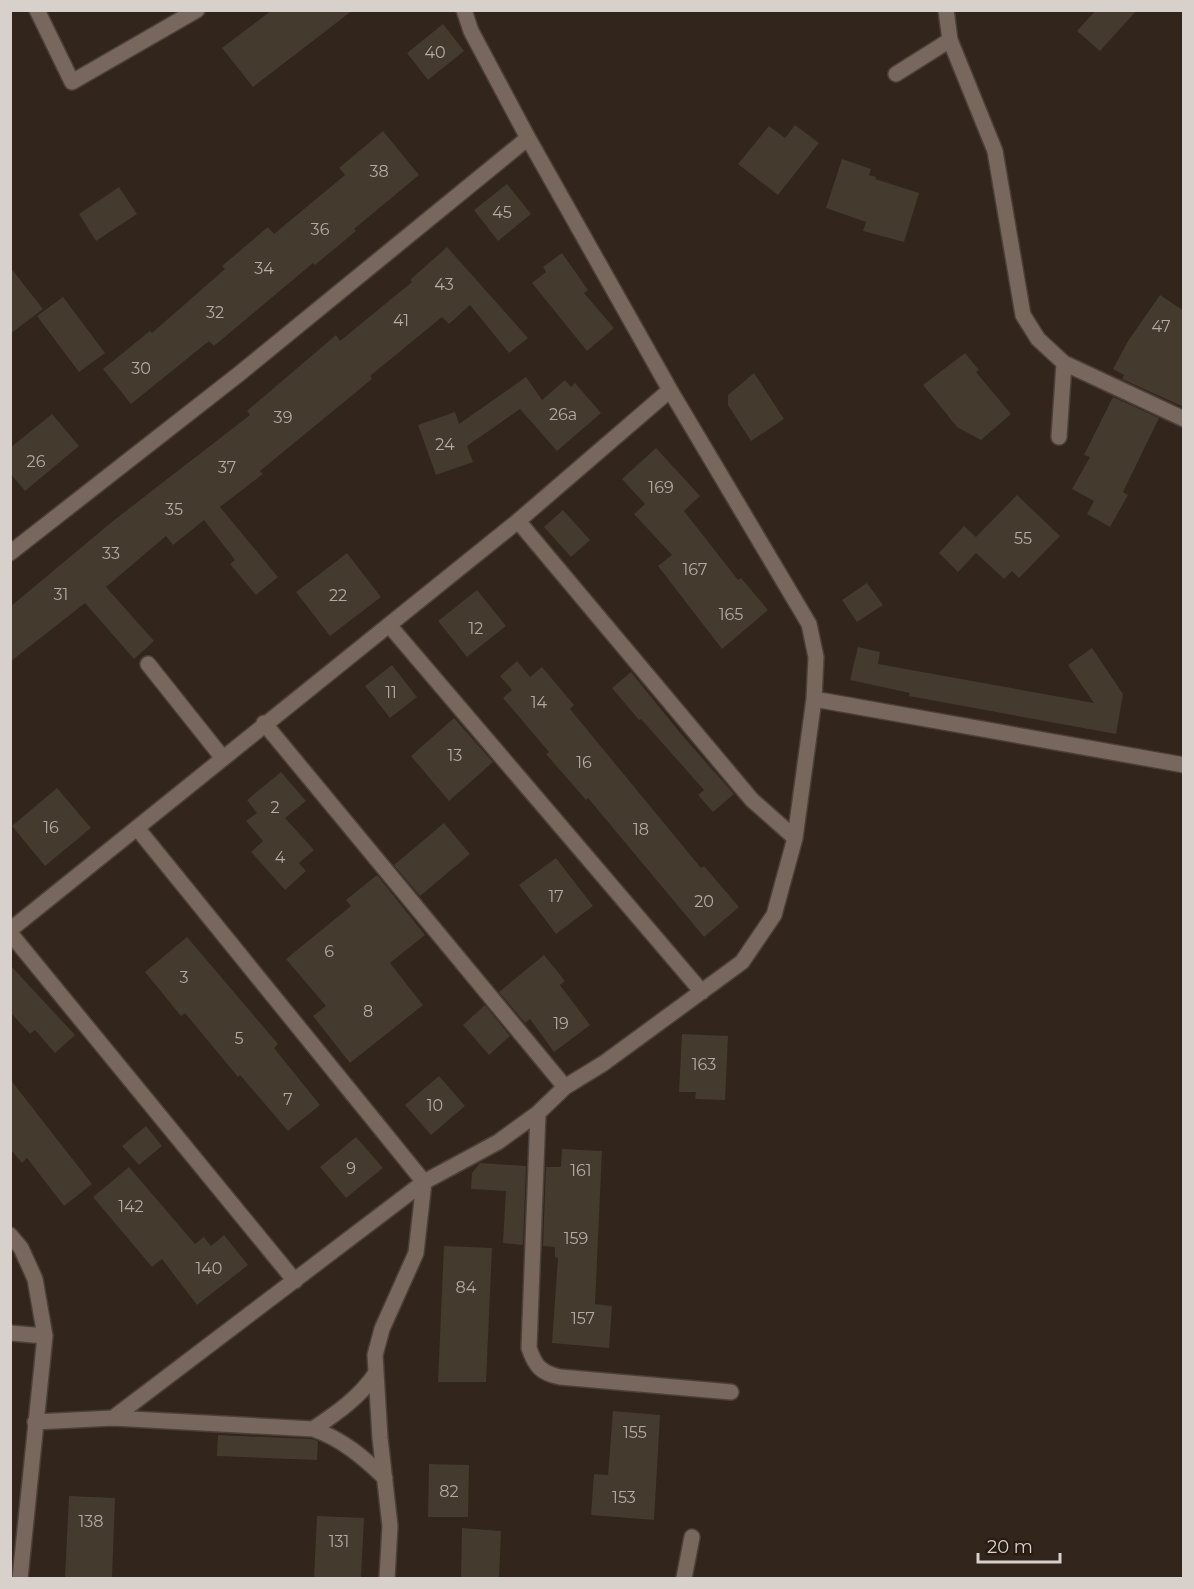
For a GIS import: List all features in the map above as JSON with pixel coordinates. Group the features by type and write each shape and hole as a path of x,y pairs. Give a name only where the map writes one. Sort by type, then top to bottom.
{"street":[{"path":"37,10 72,82 197,10"},
{"path":"113,1418 424,1182 498,1142 538,1113 565,1087 604,1063 742,962 774,915 795,838 814,699 816,657 808,624 670,390 528,138 471,31 464,10"},
{"path":"946,10 950,40 995,151 1023,315 1038,339 1064,363 1184,419"},
{"path":"896,74 950,40"},
{"path":"10,553 239,374 528,138"},
{"path":"1059,437 1064,363"},
{"path":"295,1281 10,931 264,723 518,521 670,390"},
{"path":"518,521 752,800 795,838"},
{"path":"389,625 702,992"},
{"path":"148,664 222,757"},
{"path":"814,699 1184,765"},
{"path":"264,723 565,1087"},
{"path":"137,828 424,1182 416,1253 382,1329 375,1355 390,1526 387,1578"},
{"path":"538,1113 529,1348 534,1363 545,1374 560,1377 730,1392"},
{"path":"10,1235 21,1248 35,1279 45,1336 20,1578"},
{"path":"10,1333 45,1336"},
{"path":"313,1429 354,1399 367,1387 376,1373"},
{"path":"35,1422 113,1418 313,1429 328,1434 349,1447 385,1478"},
{"path":"684,1578 692,1537"}],"building":[{"path":"272,10 353,10 253,87 222,48"},
{"path":"1096,10 1137,10 1100,51 1077,31"},
{"path":"443,24 464,51 428,80 407,53"},
{"path":"795,125 819,143 778,195 738,164 769,126 785,138"},
{"path":"383,131 419,175 354,229 356,231 315,265 313,263 214,346 209,341 131,404 103,369 150,331 152,333 225,269 222,266 268,227 274,234 345,175 339,168"},
{"path":"842,159 871,169 869,175 876,177 875,179 919,193 904,242 863,231 866,222 826,208"},
{"path":"507,184 531,214 498,241 474,210"},
{"path":"119,187 137,214 96,241 79,214"},
{"path":"447,247 528,338 509,353 470,305 449,324 442,317 370,376 372,379 260,471 263,474 220,507 278,577 256,595 230,564 235,560 204,520 173,545 166,536 106,587 154,641 134,659 85,603 10,662 10,607 113,521 250,415 247,411 336,335 340,341 412,282 410,280"},
{"path":"562,253 588,290 584,293 614,328 587,351 532,283 546,272 543,267"},
{"path":"10,267 43,309 10,334"},
{"path":"1160,295 1184,311 1184,407 1122,379 1124,375 1113,369 1128,341"},
{"path":"63,297 105,353 79,372 37,316"},
{"path":"965,353 979,370 976,372 1011,414 981,440 957,427 923,385"},
{"path":"754,373 784,419 751,441 728,405 728,395"},
{"path":"526,377 542,400 565,380 571,387 575,383 601,413 557,451 520,409 467,446 473,462 436,475 418,425 455,412 459,424"},
{"path":"1113,397 1159,418 1123,492 1128,495 1110,527 1087,514 1094,501 1072,489 1090,457 1084,455"},
{"path":"52,414 79,446 25,491 10,473 10,448"},
{"path":"656,448 700,496 684,511 738,580 741,578 768,610 722,649 658,566 672,555 634,514 645,504 622,479"},
{"path":"1017,495 1060,536 1019,578 1012,571 1004,579 976,553 958,572 939,553 964,526 976,537"},
{"path":"563,510 590,540 571,557 544,527"},
{"path":"347,553 381,597 330,636 296,592"},
{"path":"867,583 883,605 857,622 842,600"},
{"path":"477,590 506,626 467,657 438,621"},
{"path":"858,647 880,652 878,664 1094,703 1068,665 1092,648 1123,694 1116,734 909,696 910,693 850,680"},
{"path":"517,661 530,677 542,667 574,705 570,709 701,868 704,866 739,907 704,937 588,798 586,800 546,754 549,752 503,698 512,690 500,676"},
{"path":"392,665 417,697 390,718 365,686"},
{"path":"631,672 734,794 713,812 698,795 704,790 612,688"},
{"path":"454,718 493,762 449,801 411,756"},
{"path":"281,772 306,801 285,818 314,850 299,863 306,871 285,890 251,852 263,841 246,821 257,813 247,800"},
{"path":"57,788 91,828 45,866 12,826"},
{"path":"444,823 470,854 420,896 394,865"},
{"path":"556,858 593,906 556,934 519,885"},
{"path":"377,875 425,935 390,963 423,1005 350,1063 313,1016 326,1006 286,959 351,906 346,900"},
{"path":"187,937 278,1044 274,1048 320,1105 288,1131 240,1075 238,1077 185,1013 181,1016 145,972"},
{"path":"544,955 565,981 560,985 590,1025 554,1052 530,1019 525,1023 499,992"},
{"path":"10,965 75,1035 55,1053 35,1030 30,1034 10,1012"},
{"path":"485,1005 510,1036 489,1055 463,1025"},
{"path":"682,1034 728,1036 725,1100 695,1099 696,1092 679,1092"},
{"path":"439,1076 465,1106 431,1135 405,1105"},
{"path":"10,1079 92,1184 64,1206 27,1158 22,1163 10,1149"},
{"path":"146,1126 162,1146 139,1165 122,1146"},
{"path":"356,1137 383,1168 346,1198 320,1167"},
{"path":"562,1149 602,1151 595,1304 612,1306 609,1348 552,1343 558,1258 555,1257 555,1247 543,1246 546,1167 561,1167"},
{"path":"480,1163 526,1166 523,1245 503,1243 506,1191 471,1189 472,1173"},
{"path":"129,1167 195,1244 204,1237 211,1246 224,1235 248,1265 197,1305 162,1259 152,1267 93,1197"},
{"path":"444,1246 492,1248 486,1382 438,1382"},
{"path":"613,1411 660,1415 654,1520 591,1515 594,1474 608,1475"},
{"path":"218,1435 311,1439 318,1441 317,1460 217,1456"},
{"path":"429,1464 469,1465 468,1517 428,1517"},
{"path":"69,1496 115,1498 112,1578 65,1578"},
{"path":"317,1516 364,1518 361,1578 314,1578"},
{"path":"462,1528 501,1531 499,1578 461,1578"}]}
